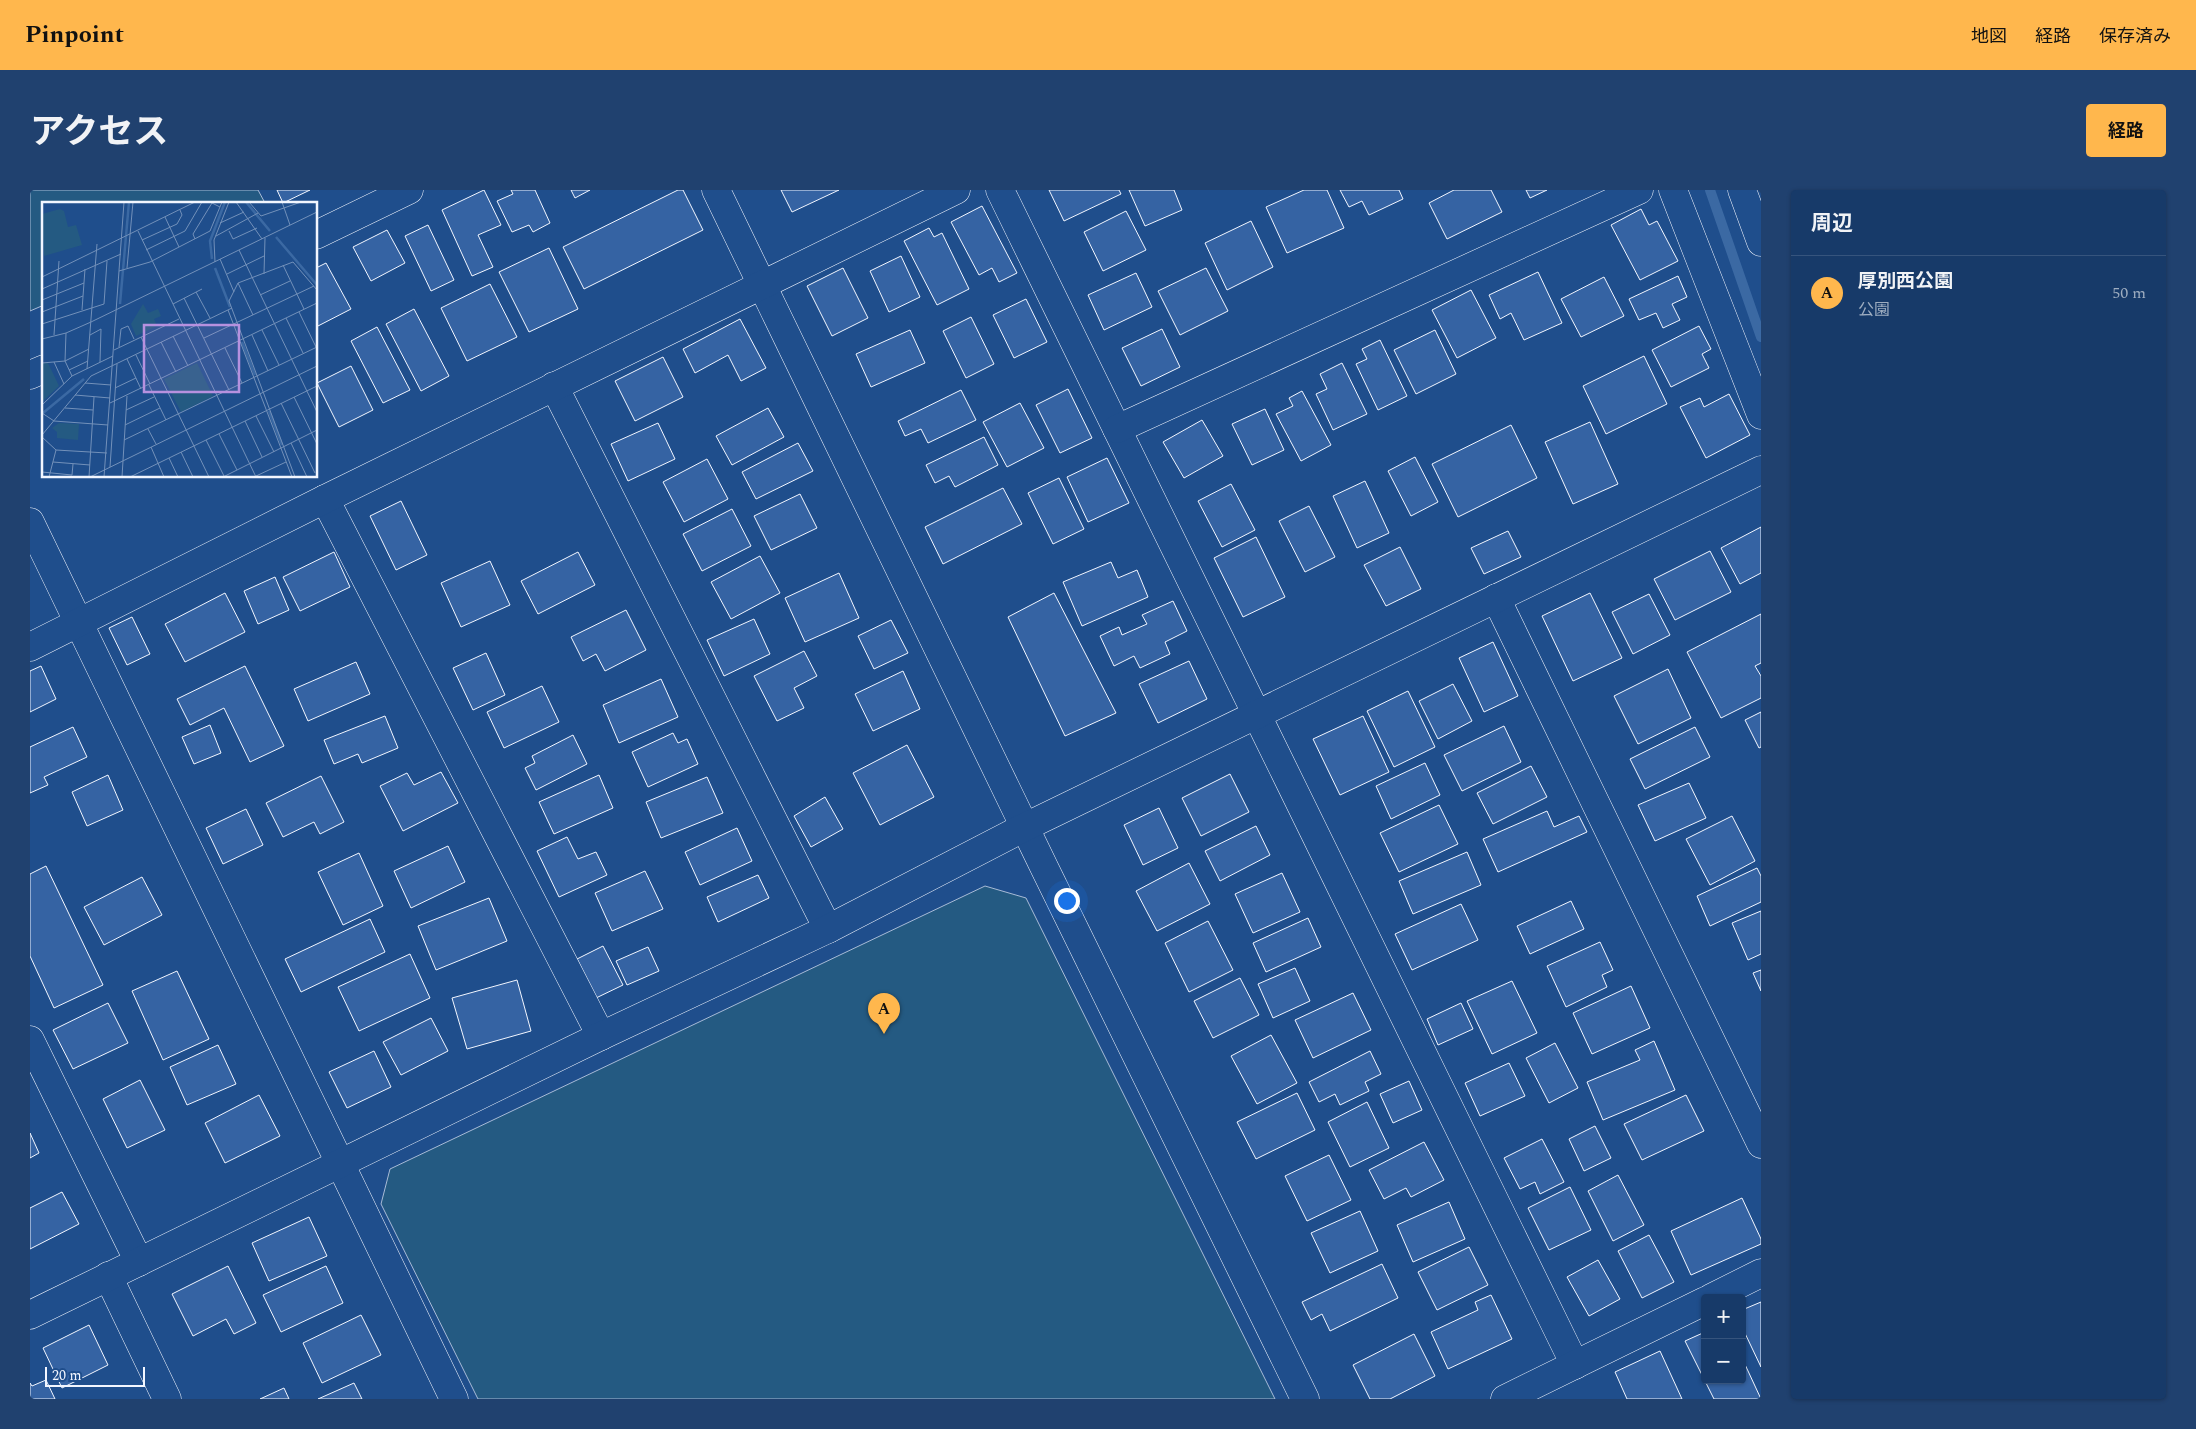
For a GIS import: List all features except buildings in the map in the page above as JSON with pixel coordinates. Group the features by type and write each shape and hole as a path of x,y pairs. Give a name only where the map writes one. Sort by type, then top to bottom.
{"street":[{"path":"318,234 409,190"},
{"path":"716,190 1024,827 1306,1399"},
{"path":"30,647 325,499 956,190"},
{"path":"1000,190 1575,1365"},
{"path":"1117,429 1639,190"},
{"path":"1673,190 1761,415"},
{"path":"1742,190 1761,242"},
{"path":"30,375 42,369"},
{"path":"554,386 828,929"},
{"path":"30,1314 601,1036 828,929 1024,827 1761,470"},
{"path":"325,499 601,1036"},
{"path":"30,522 77,623 342,1163 454,1399"},
{"path":"1496,598 1761,1144"},
{"path":"30,1040 139,1262"},
{"path":"1719,1294 1761,1273"},
{"path":"108,1276 167,1399"},
{"path":"1505,1399 1701,1303"}],"shaded area":[{"path":"30,190 258,190 264,202 42,202 42,306 30,311"},
{"path":"985,886 1026,898 1275,1399 478,1399 381,1204 390,1169"}],"waterway":[{"path":"1710,190 1761,337"}],"place":[{"name":"厚別西公園","path":"884,1034"}]}
